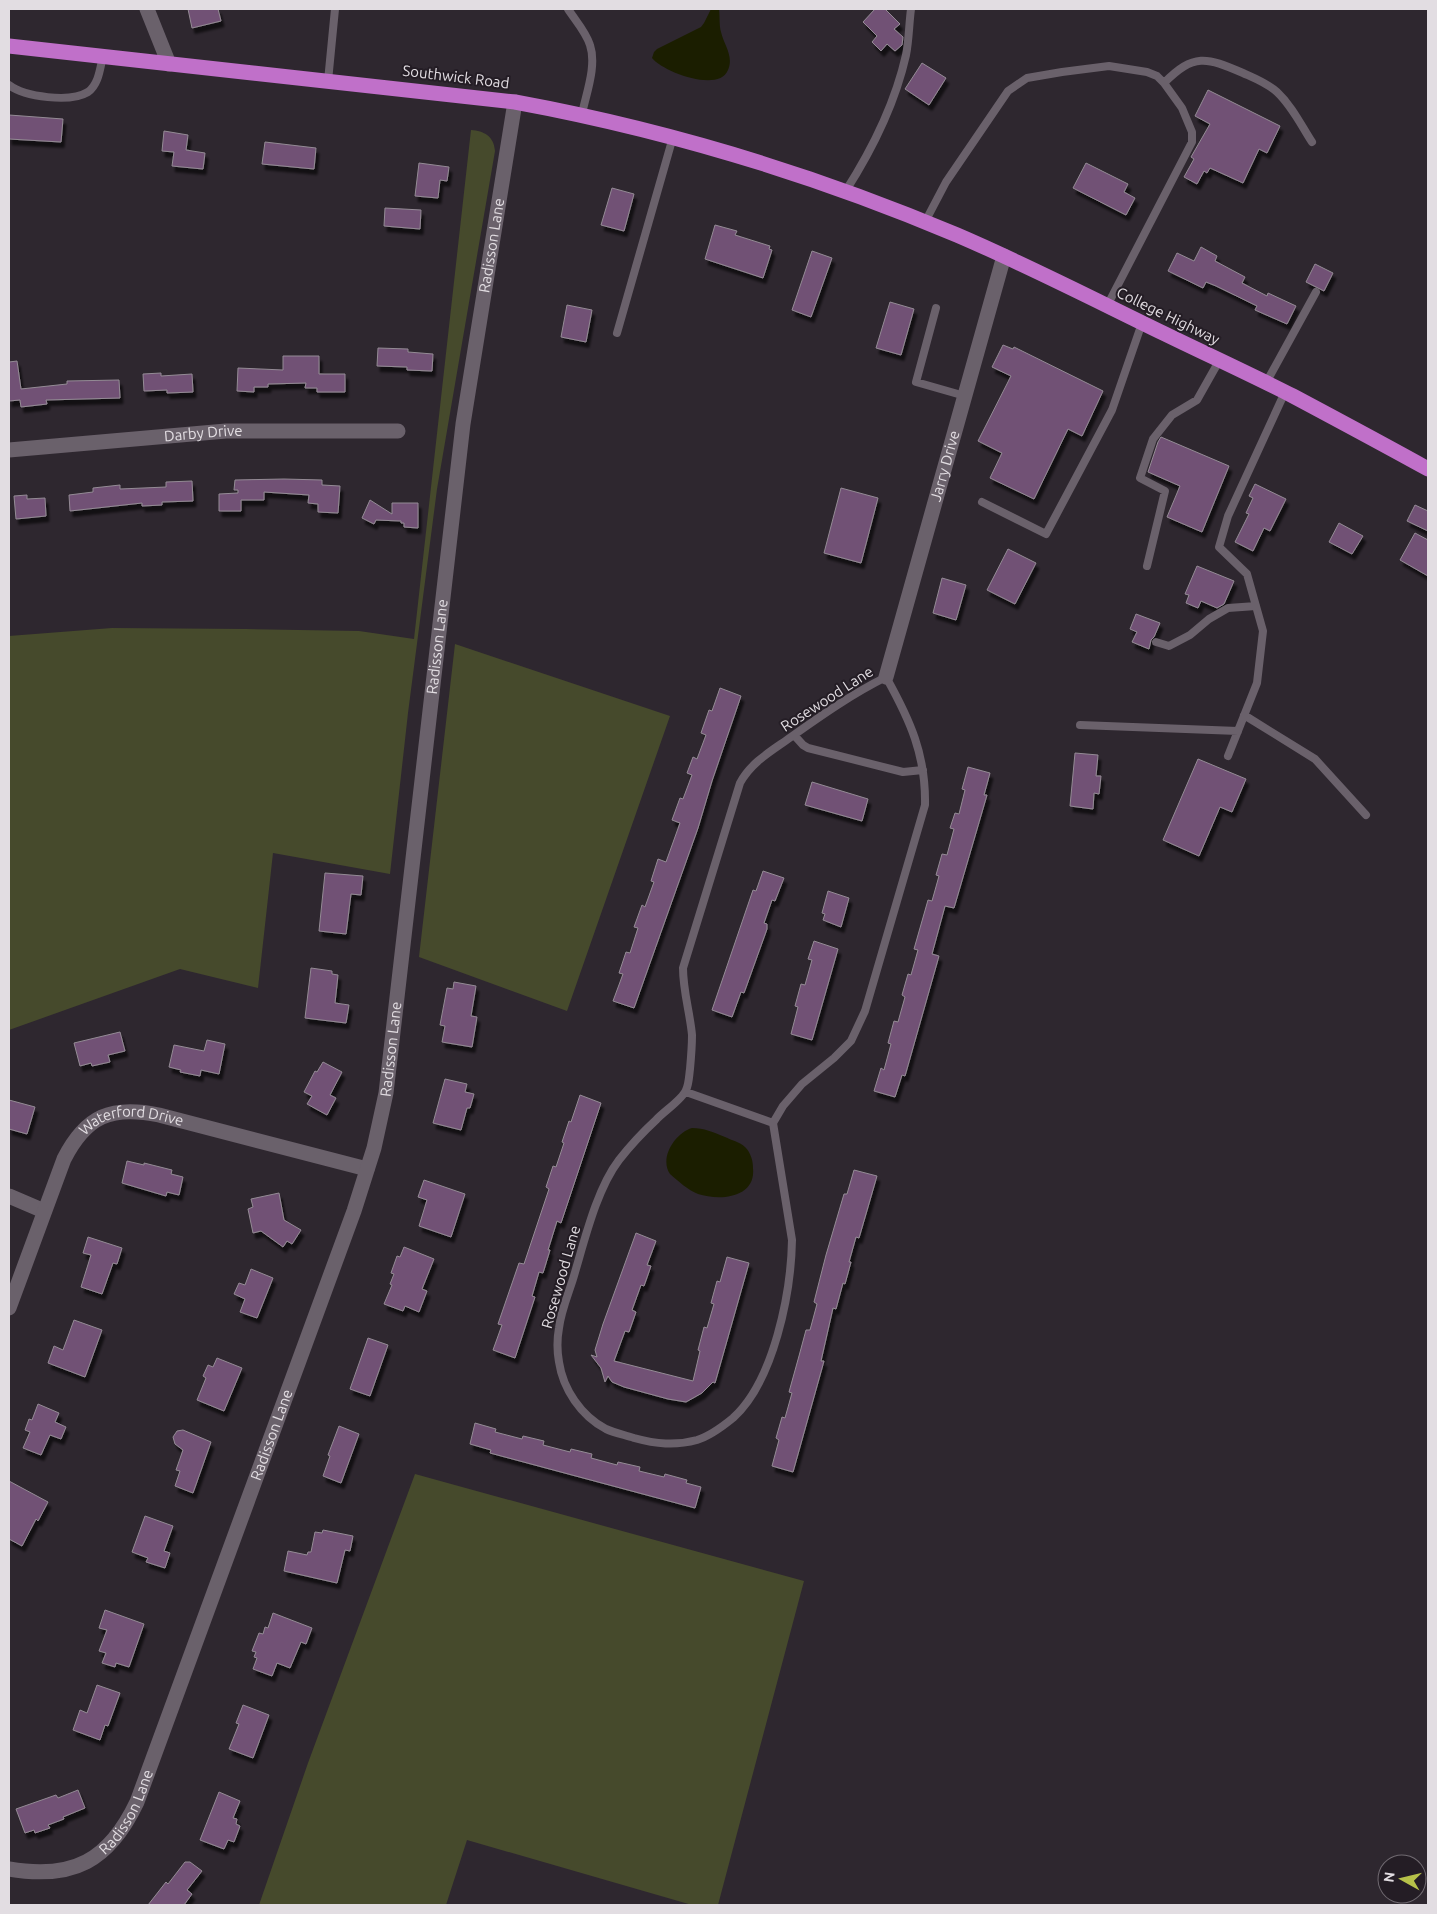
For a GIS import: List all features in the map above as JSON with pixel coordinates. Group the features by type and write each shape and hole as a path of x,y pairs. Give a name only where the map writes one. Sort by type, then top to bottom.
{"highway":[{"name":"Southwick Road","path":"9,46 515,102 582,114 736,155 886,207"},
{"name":"College Highway","path":"886,207 1004,256 1285,392 1428,469"}],"street":[{"path":"147,9 169,64"},
{"name":"Radisson Lane","path":"9,1869 31,1873 54,1873 76,1867 95,1857 126,1825 154,1755 354,1211 379,1128 386,1093 463,424 515,102"},
{"name":"Jarry Drive","path":"886,677 1004,256"},
{"name":"Darby Drive","path":"9,450 226,431 398,431"},
{"name":"Waterford Drive","path":"9,1308 44,1211 72,1143 82,1130 110,1114 124,1111 158,1115 367,1169"},
{"path":"9,1196 44,1211"}],"lane":[{"path":"328,80 335,9"},
{"path":"568,9 588,40 592,51 592,66 582,114"},
{"path":"845,192 864,161 891,102 906,54 911,9"},
{"path":"9,85 15,90 32,95 53,97 82,94 94,85 103,56"},
{"path":"1164,83 1177,70 1192,62 1208,61 1221,63 1262,82 1276,91 1293,110 1312,142"},
{"path":"925,222 946,182 1008,92 1027,78 1110,66 1148,72 1157,76 1182,108 1192,132 1192,142 1107,306"},
{"path":"617,332 673,137"},
{"path":"1266,383 1316,292"},
{"path":"936,308 916,382 965,396"},
{"path":"982,502 1046,534 1112,410 1142,323"},
{"path":"1147,566 1165,491 1140,478 1153,439 1172,415 1197,400 1219,361"},
{"path":"1228,756 1257,683 1263,631 1247,574 1219,547 1228,516 1285,392"},
{"path":"1156,642 1169,646 1190,635 1228,608 1256,606"},
{"name":"Rosewood Lane","path":"886,677 913,728 925,784 924,805 865,1011 851,1041 834,1058 802,1084 783,1106 773,1123 790,1223 792,1258 787,1295 777,1336 759,1382 734,1417 712,1434 698,1440 668,1444 650,1442 607,1430 589,1418 575,1402 565,1385 558,1358 561,1318 581,1252 608,1176 644,1132 686,1092 692,1054 692,1035 683,984 683,968 740,783 746,773 758,761 840,703 863,688 886,677"},
{"path":"1244,715 1315,759 1366,815"},
{"path":"1080,725 1238,730"},
{"path":"794,735 808,748 903,772 923,770"},
{"path":"686,1092 773,1123"}],"shaded area":[{"path":"711,9 719,9 720,29 730,60 728,70 723,77 714,80 691,78 667,69 652,58 657,49 701,27"},
{"path":"471,130 488,135 493,142 495,151 437,489 408,713 390,874 273,853 258,988 180,969 9,1030 9,636 112,628 359,631 414,639"},
{"path":"455,644 670,716 567,1011 419,957"},
{"path":"692,1128 716,1133 741,1144 747,1149 753,1163 752,1178 749,1186 735,1195 726,1197 707,1196 691,1190 670,1174 666,1161 671,1147 680,1135"},
{"path":"415,1474 804,1581 718,1905 692,1905 467,1840 446,1905 259,1905 308,1763"}],"building":[{"path":"188,9 218,9 221,21 192,28"},
{"path":"875,9 885,9 900,24 894,29 903,37 902,45 895,51 887,44 881,51 872,42 877,36 863,22"},
{"path":"922,63 946,78 929,105 905,89"},
{"path":"1208,90 1280,126 1267,153 1259,149 1243,183 1210,168 1207,173 1204,171 1197,184 1184,177 1194,159 1191,157 1210,124 1195,116"},
{"path":"9,115 63,119 61,142 9,139"},
{"path":"164,131 188,135 186,150 205,153 203,169 172,166 174,152 162,151"},
{"path":"265,142 316,148 314,169 262,164"},
{"path":"419,163 449,167 447,181 440,180 438,198 415,196"},
{"path":"1086,163 1128,184 1124,192 1135,198 1126,215 1073,188"},
{"path":"612,188 634,194 624,231 601,225"},
{"path":"385,208 421,210 420,229 384,226"},
{"path":"715,225 737,231 735,235 770,246 769,249 772,250 763,278 705,259"},
{"path":"1201,247 1217,256 1215,261 1245,277 1242,283 1267,296 1268,293 1296,306 1287,324 1255,310 1257,306 1216,286 1206,282 1203,288 1168,271 1177,253 1194,261"},
{"path":"812,251 832,258 811,317 792,310"},
{"path":"1315,264 1333,273 1324,291 1306,282"},
{"path":"890,302 914,309 901,355 876,348"},
{"path":"567,305 592,310 586,342 561,337"},
{"path":"1003,345 1013,349 1014,347 1103,391 1082,436 1068,429 1034,499 990,478 1002,453 978,441 1011,376 992,367"},
{"path":"378,348 408,349 408,352 433,354 432,371 407,370 407,367 377,366"},
{"path":"283,356 319,356 319,374 345,374 345,392 317,392 317,388 305,388 306,383 268,384 268,387 254,387 254,392 237,391 238,368 283,370"},
{"path":"17,361 21,389 67,384 67,381 119,380 120,398 46,400 47,404 21,407 20,400 9,401 9,362"},
{"path":"161,373 161,376 192,374 193,392 167,393 167,390 144,391 143,374"},
{"path":"1161,437 1229,466 1202,532 1167,517 1180,486 1148,472"},
{"path":"235,480 322,480 322,485 340,486 338,513 318,512 318,504 308,503 309,495 264,492 264,500 241,500 241,511 219,511 219,494 238,493 238,490 234,490"},
{"path":"192,481 193,501 162,502 162,505 142,506 142,503 70,511 69,495 93,492 93,488 120,485 120,489 166,487 166,482"},
{"path":"1255,484 1286,499 1270,531 1264,528 1253,551 1235,542 1249,514 1246,513 1253,498 1249,496"},
{"path":"841,488 878,498 861,563 824,553"},
{"path":"27,495 27,499 45,498 46,516 16,519 14,496"},
{"path":"370,500 392,514 392,503 418,503 418,528 404,527 404,523 401,523 401,521 376,520 374,524 362,518"},
{"path":"1415,505 1428,511 1428,531 1407,521"},
{"path":"1339,523 1363,536 1352,554 1329,542"},
{"path":"1415,533 1428,540 1428,576 1400,560"},
{"path":"1008,549 1036,563 1015,604 987,590"},
{"path":"1197,566 1234,581 1224,604 1217,608 1201,601 1198,608 1186,603 1189,595 1185,594"},
{"path":"942,578 966,585 956,620 933,613"},
{"path":"1136,614 1160,623 1151,640 1149,649 1132,642 1137,632 1130,629"},
{"path":"720,688 741,696 698,828 634,1008 613,1001 623,974 619,973 626,952 630,953 638,928 634,927 642,905 645,907 654,882 651,881 658,859 666,862 680,823 672,820 680,798 683,799 692,775 687,773 693,757 697,759 706,735 701,733 709,710 712,711"},
{"path":"1075,753 1098,755 1096,776 1101,776 1099,794 1094,793 1093,809 1070,806"},
{"path":"1198,759 1246,779 1232,812 1220,807 1199,856 1163,840"},
{"path":"968,767 990,773 984,795 987,795 954,908 945,906 932,954 939,956 905,1076 902,1075 895,1097 874,1091 881,1068 884,1070 891,1044 888,1043 894,1021 898,1022 905,997 902,995 908,974 911,975 918,950 914,949 928,900 932,901 939,876 936,875 942,854 947,855 954,829 950,828 955,813 959,814 965,790 962,789"},
{"path":"812,782 868,799 862,821 805,805"},
{"path":"763,871 784,878 775,901 772,900 764,923 767,924 767,929 744,993 741,992 732,1017 712,1010 753,890 756,891"},
{"path":"325,873 363,876 361,895 351,894 346,934 319,931"},
{"path":"828,891 849,898 841,927 823,920 825,914 822,913"},
{"path":"814,941 838,949 812,1040 791,1034 798,1007 795,1006 801,984 805,985 812,960 808,959"},
{"path":"311,968 332,971 332,974 338,975 335,1003 349,1005 346,1023 305,1018"},
{"path":"454,982 476,986 471,1016 477,1017 472,1047 442,1042 445,1026 440,1025 447,988 453,989"},
{"path":"120,1032 125,1051 108,1055 110,1062 92,1066 91,1063 80,1066 74,1043"},
{"path":"207,1040 225,1044 219,1074 201,1070 200,1076 180,1072 181,1070 169,1067 174,1045 204,1051"},
{"path":"323,1062 342,1072 330,1095 336,1098 327,1115 307,1104 312,1096 304,1092 315,1071 317,1072"},
{"path":"445,1079 467,1084 465,1092 474,1094 470,1108 467,1108 461,1130 433,1123"},
{"path":"580,1095 601,1103 561,1223 557,1221 543,1273 539,1272 532,1296 535,1297 515,1358 493,1350 502,1325 498,1324 519,1263 524,1264 549,1189 546,1187 553,1166 556,1167 569,1121 571,1122"},
{"path":"9,1100 35,1107 27,1134 9,1129"},
{"path":"127,1161 172,1170 171,1174 183,1177 179,1195 167,1192 166,1196 122,1183"},
{"path":"854,1170 877,1176 859,1238 856,1237 845,1284 843,1283 836,1309 833,1308 821,1361 824,1361 793,1472 772,1466 779,1440 776,1438 782,1417 785,1418 792,1393 789,1392 806,1330 810,1330 817,1304 814,1302 826,1255 844,1194 847,1194"},
{"path":"424,1180 465,1194 451,1237 419,1226 427,1200 418,1197"},
{"path":"279,1193 284,1220 301,1230 292,1244 287,1241 283,1247 261,1231 253,1233 248,1209 253,1207 251,1199"},
{"path":"636,1233 656,1241 647,1265 651,1266 644,1286 641,1285 632,1310 636,1312 629,1332 625,1331 614,1361 693,1381 704,1327 707,1328 714,1304 711,1303 717,1281 720,1282 727,1257 749,1263 715,1383 713,1382 702,1393 686,1402 624,1387 612,1382 608,1376 605,1382 601,1368 591,1355 597,1357 595,1350 603,1324"},
{"path":"88,1237 122,1248 117,1264 113,1263 102,1294 81,1287 91,1255 83,1253"},
{"path":"404,1247 434,1259 422,1289 427,1291 419,1312 405,1306 403,1311 384,1304 392,1285 390,1284 394,1274 391,1273 397,1256 400,1257"},
{"path":"251,1269 273,1278 257,1318 240,1312 245,1299 234,1294 239,1283 245,1285"},
{"path":"74,1320 102,1330 85,1377 48,1363 54,1346 63,1350"},
{"path":"368,1338 388,1345 370,1396 350,1389"},
{"path":"217,1358 242,1368 224,1411 197,1400 206,1378 203,1376 208,1365 213,1367"},
{"path":"38,1404 59,1413 55,1422 66,1427 61,1439 50,1435 41,1455 23,1448 30,1432 25,1430 29,1419 32,1420"},
{"path":"475,1423 496,1429 495,1432 522,1439 523,1436 544,1441 543,1445 570,1452 571,1449 592,1454 591,1458 617,1465 618,1462 640,1467 639,1471 664,1477 665,1474 687,1480 686,1483 701,1487 695,1508 490,1453 491,1450 470,1444"},
{"path":"339,1426 359,1434 341,1483 323,1476 330,1456 328,1455"},
{"path":"183,1430 211,1442 193,1493 175,1486 180,1471 176,1470 183,1450 175,1444 173,1437 177,1431"},
{"path":"9,1481 48,1502 38,1521 36,1519 22,1546 9,1539"},
{"path":"145,1516 173,1526 164,1551 170,1553 165,1568 146,1562 148,1558 132,1552"},
{"path":"323,1530 353,1536 350,1551 345,1550 337,1583 284,1571 288,1551 307,1555 308,1552 311,1552 315,1532 322,1533"},
{"path":"105,1610 144,1624 129,1667 116,1663 115,1667 102,1663 106,1653 99,1651 107,1630 99,1628"},
{"path":"273,1613 312,1628 306,1644 301,1642 290,1668 277,1663 272,1676 253,1669 257,1658 254,1657 256,1652 252,1651 259,1633 263,1634 265,1627 268,1628"},
{"path":"97,1685 120,1693 108,1726 105,1725 100,1740 73,1730 80,1710 87,1713"},
{"path":"243,1705 269,1715 253,1758 229,1749 239,1724 236,1723"},
{"path":"78,1790 85,1808 48,1825 50,1828 35,1833 34,1830 25,1833 16,1809 56,1795 58,1798"},
{"path":"219,1792 240,1801 233,1818 237,1819 236,1824 240,1826 234,1842 228,1840 224,1849 200,1840"},
{"path":"185,1862 190,1862 202,1871 187,1890 192,1894 184,1905 148,1905 166,1882 168,1884"}]}
